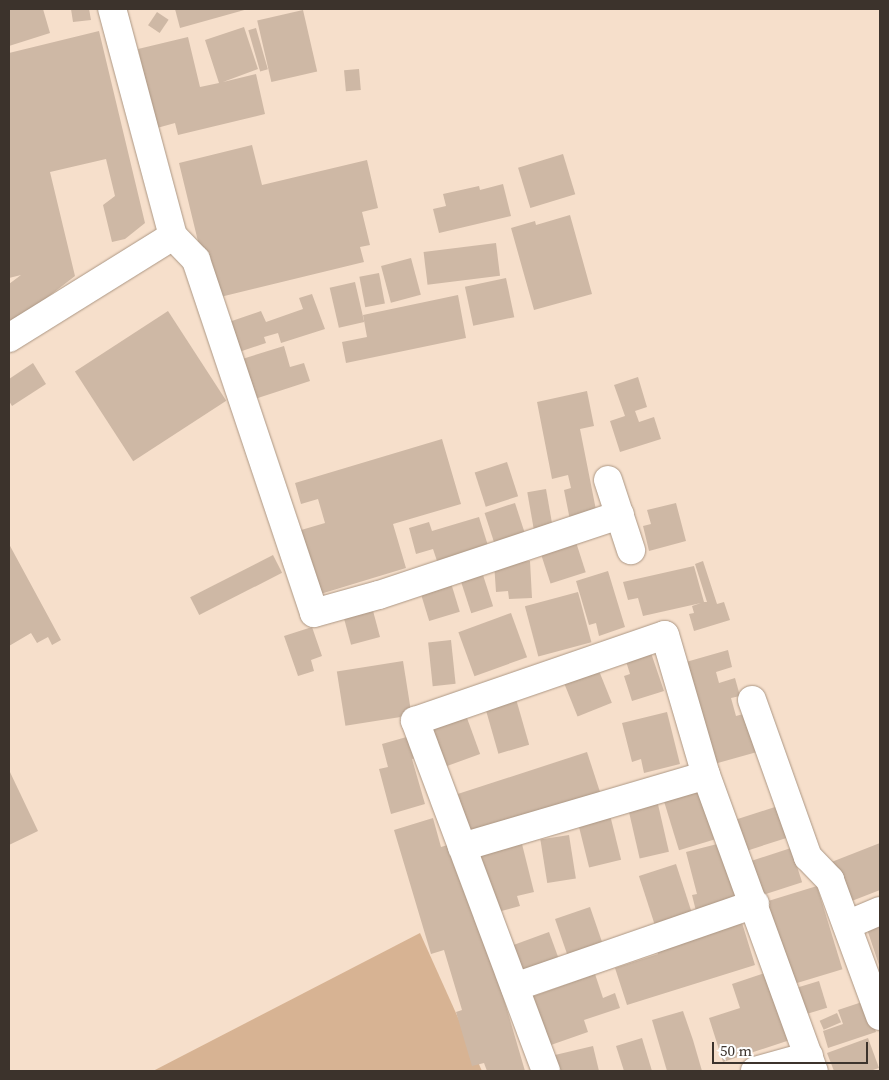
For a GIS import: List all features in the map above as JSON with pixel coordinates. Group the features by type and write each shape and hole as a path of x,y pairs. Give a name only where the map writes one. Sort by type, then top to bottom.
{"street":[{"path":"112,9 173,236 196,260 314,613 379,595 620,515"},
{"path":"9,338 173,236"},
{"path":"608,480 632,550"},
{"path":"546,1071 415,722 665,635 706,775 755,904 812,1064 755,1071"},
{"path":"752,700 808,857 830,880 880,1016"},
{"path":"462,847 706,775"},
{"path":"515,987 755,904"},
{"path":"847,925 880,911"}],"shaded area":[{"path":"420,933 482,1071 153,1071"}],"building":[{"path":"9,9 43,9 50,33 9,46"},
{"path":"71,9 89,9 91,20 73,22"},
{"path":"175,9 248,9 180,28"},
{"path":"303,10 317,71 271,82 257,21"},
{"path":"157,12 169,20 160,33 148,25"},
{"path":"244,27 258,69 223,82 256,74 265,114 178,135 175,123 157,128 138,49 188,37 200,87 219,83 205,40"},
{"path":"256,28 268,69 260,72 248,30"},
{"path":"99,31 145,223 125,239 112,242 103,205 115,196 106,159 50,172 75,276 9,327 9,284 21,275 9,278 9,53"},
{"path":"359,69 361,90 346,91 344,70"},
{"path":"252,145 262,185 367,160 378,208 362,212 370,245 360,247 364,262 212,299 179,163"},
{"path":"563,154 575,194 530,208 518,168"},
{"path":"503,184 511,216 439,233 433,209 446,206 443,194 479,186 480,190"},
{"path":"570,215 592,294 534,310 511,228 535,221 536,225"},
{"path":"496,243 500,276 428,285 424,252"},
{"path":"411,258 421,295 391,303 381,266"},
{"path":"379,273 385,303 365,307 359,277"},
{"path":"506,278 514,317 473,326 465,287"},
{"path":"355,282 364,322 339,328 330,288"},
{"path":"312,294 325,329 281,343 278,333 264,337 266,343 236,353 226,323 261,311 266,322 303,309 299,298"},
{"path":"458,295 466,338 346,363 342,342 367,337 363,315"},
{"path":"168,311 226,401 133,461 75,371"},
{"path":"284,346 290,367 304,363 310,381 252,400 239,360"},
{"path":"33,363 46,384 12,406 9,401 9,379"},
{"path":"638,377 647,407 635,411 639,422 654,417 661,439 620,452 610,421 625,416 614,385"},
{"path":"587,391 594,426 580,429 597,515 570,520 564,490 571,488 568,475 552,479 537,402"},
{"path":"442,439 461,504 393,524 406,568 317,595 291,533 325,523 318,499 301,504 295,483"},
{"path":"507,462 518,496 486,507 475,473"},
{"path":"546,489 553,529 534,533 527,492"},
{"path":"515,503 526,537 496,547 485,513"},
{"path":"676,503 686,541 649,551 643,526 651,524 647,510"},
{"path":"479,517 490,552 438,564 433,549 416,554 409,528 429,522 432,531"},
{"path":"574,536 586,572 551,584 539,547"},
{"path":"9,544 61,640 52,645 48,637 37,643 31,633 9,646"},
{"path":"273,555 282,573 199,615 190,597"},
{"path":"530,561 532,598 509,599 508,591 496,592 494,563"},
{"path":"703,561 717,604 724,602 730,620 694,631 689,614 694,613 692,606 701,603 643,616 638,598 628,600 623,582 694,566 704,602 707,602 695,564"},
{"path":"608,571 625,627 599,636 596,623 589,625 576,581"},
{"path":"482,572 493,606 471,613 460,579"},
{"path":"451,583 460,612 429,621 420,592"},
{"path":"578,592 591,642 538,656 525,606"},
{"path":"372,607 380,637 351,645 343,615"},
{"path":"511,613 527,657 474,676 458,632"},
{"path":"312,627 322,656 311,660 314,671 298,676 284,636"},
{"path":"451,640 456,684 433,686 428,642"},
{"path":"649,647 664,691 632,701 624,676 630,674 624,655"},
{"path":"728,650 732,667 716,672 719,683 735,678 740,696 731,698 736,716 747,713 757,752 707,766 686,662"},
{"path":"403,661 412,715 345,726 337,671"},
{"path":"595,661 612,703 578,717 561,675"},
{"path":"514,692 529,745 498,754 483,701"},
{"path":"463,707 480,754 442,768 424,721"},
{"path":"667,712 680,764 644,773 641,759 632,762 622,723"},
{"path":"417,734 423,756 412,759 425,804 391,814 379,769 388,767 382,744"},
{"path":"587,752 601,795 472,837 458,794"},
{"path":"9,770 38,831 9,845"},
{"path":"698,786 714,840 679,850 663,797"},
{"path":"657,800 669,852 640,858 628,807"},
{"path":"781,805 791,836 746,851 735,820"},
{"path":"610,815 621,860 589,868 578,823"},
{"path":"433,818 441,847 458,842 525,1071 487,1071 484,1063 472,1066 456,1012 462,1010 444,950 431,954 394,830"},
{"path":"569,835 576,878 547,883 540,840"},
{"path":"521,840 534,892 517,896 520,906 486,915 470,853"},
{"path":"725,842 740,904 697,915 692,895 697,894 686,852"},
{"path":"880,843 880,890 844,904 829,863"},
{"path":"791,848 802,882 758,896 747,862"},
{"path":"676,864 694,918 657,930 639,876"},
{"path":"817,886 842,969 788,986 762,903"},
{"path":"590,907 604,947 569,959 555,919"},
{"path":"739,913 755,965 627,1005 615,968 658,954 655,944"},
{"path":"880,925 880,968 867,929"},
{"path":"549,932 560,962 518,977 507,947"},
{"path":"768,972 790,1040 723,1062 709,1018 740,1008 732,984"},
{"path":"595,974 603,998 615,993 620,1008 584,1020 588,1032 548,1046 531,997"},
{"path":"819,981 827,1008 798,1017 789,990"},
{"path":"865,1001 876,1032 828,1048 823,1031 843,1024 838,1010"},
{"path":"683,1011 702,1071 667,1071 652,1020"},
{"path":"837,1013 841,1022 824,1030 820,1021"},
{"path":"642,1038 652,1071 624,1071 616,1046"},
{"path":"868,1038 879,1068 870,1071 834,1071 827,1053"},
{"path":"593,1046 599,1071 559,1071 555,1055"}]}
